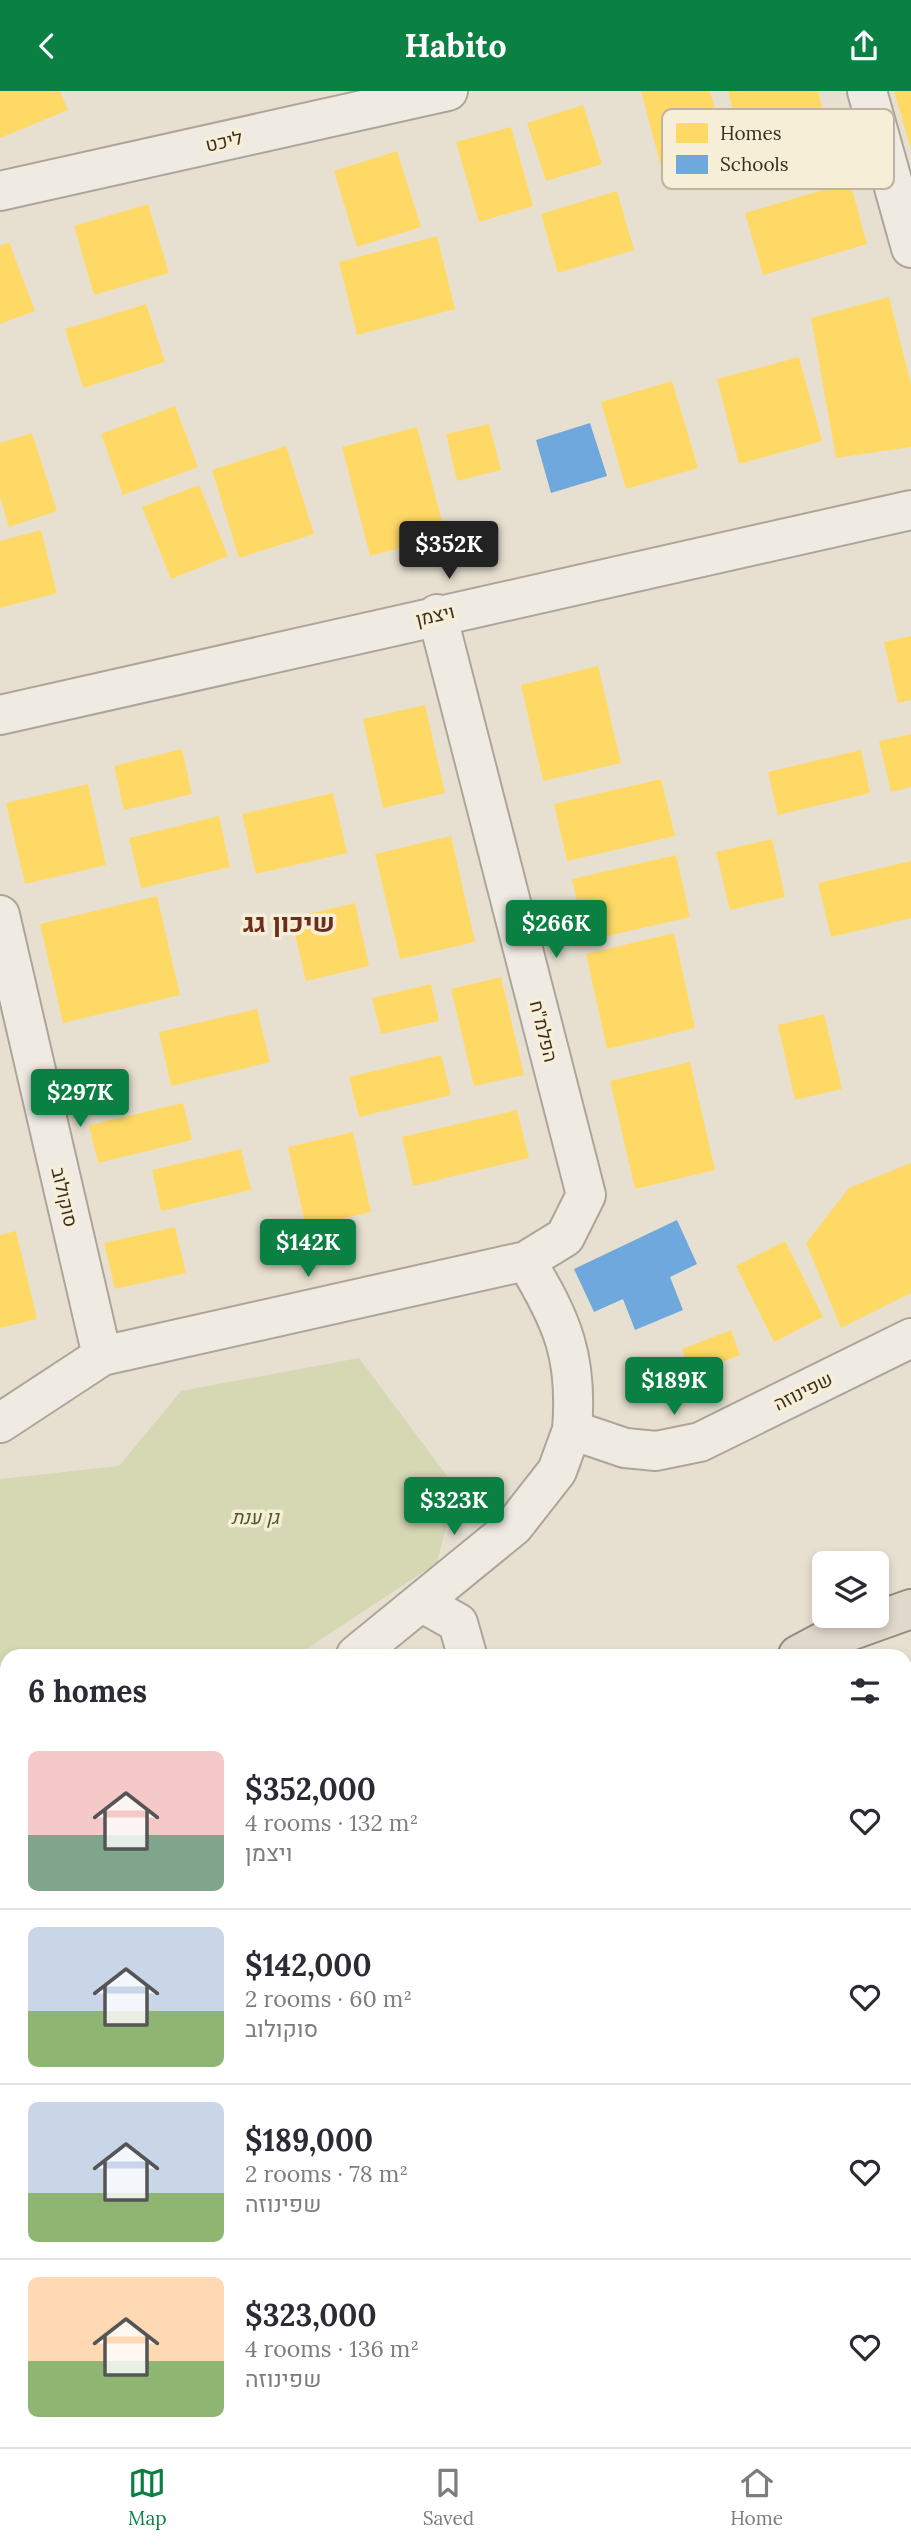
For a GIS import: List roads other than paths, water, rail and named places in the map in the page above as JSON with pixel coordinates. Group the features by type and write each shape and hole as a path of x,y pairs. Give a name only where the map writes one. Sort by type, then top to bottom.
{"highway":[{"path":"809,1649 830,1638 911,1609"}],"street":[{"name":"ליכט","path":"0,191 448,91"},
{"path":"867,91 872,109"},
{"path":"894,187 911,248"},
{"name":"ויצמן","path":"0,715 437,614 911,510"},
{"name":"הפלמ\"ח","path":"102,1356 526,1261 565,1237 586,1195 437,614"},
{"name":"סוקולוב","path":"0,915 102,1356"},
{"path":"363,1649 514,1525 557,1471 572,1430 575,1393 571,1355 551,1303 526,1261"},
{"name":"שפינוזה","path":"572,1430 625,1448 656,1451 701,1442 911,1338"},
{"path":"0,1423 102,1356"},
{"path":"421,1602 458,1623 465,1649"}],"district":[{"name":"שיכון גג","path":"289,923"}],"park label":[{"name":"גן ענת","path":"255,1517"}]}
